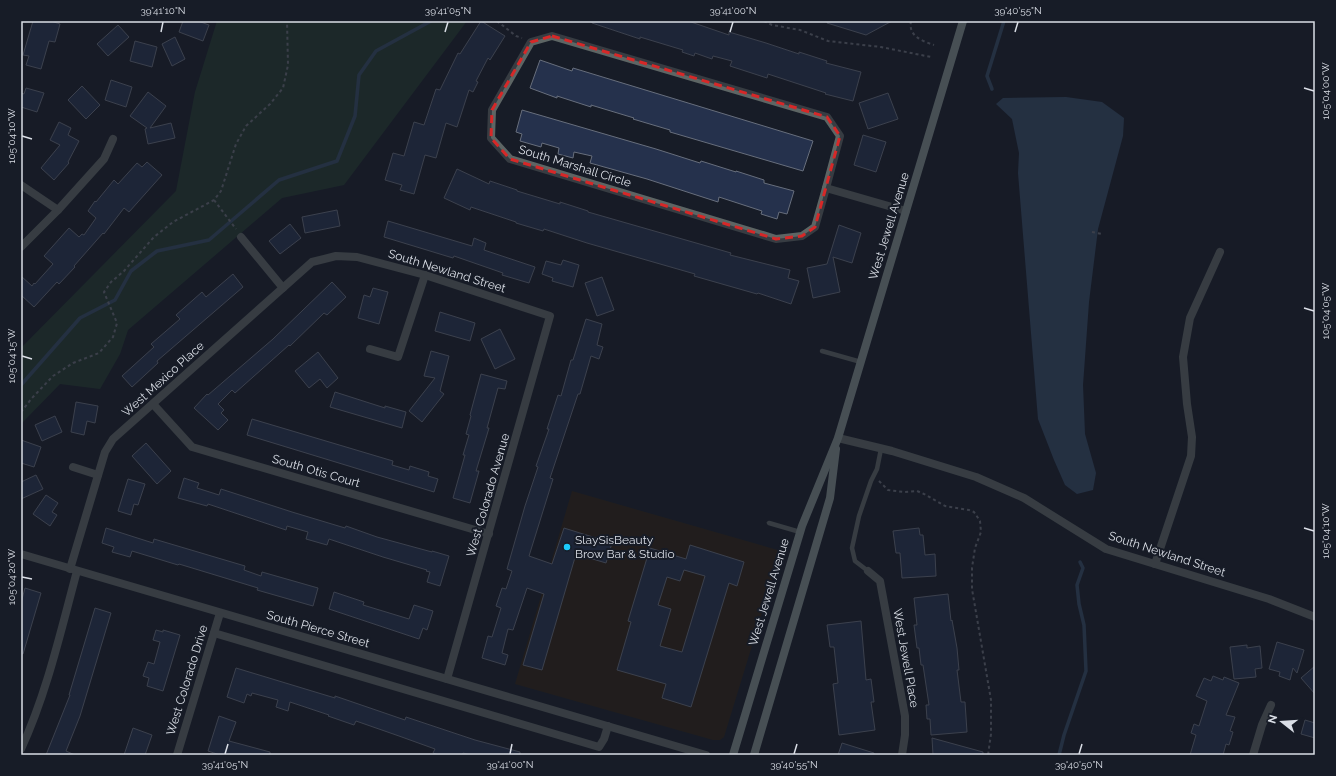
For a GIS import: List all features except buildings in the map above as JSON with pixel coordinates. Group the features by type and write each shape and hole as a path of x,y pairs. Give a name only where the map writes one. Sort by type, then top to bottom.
{"main road":[{"name":"West Jewell Avenue","path":"733,755 800,532 838,438 963,21"},
{"name":"West Jewell Avenue","path":"754,755 830,498 838,438"}],"street":[{"name":"South Marshall Circle","path":"552,36 826,117 840,136 815,227 802,236 776,239 510,159 491,138 492,110 531,42 552,36"},
{"path":"21,247 58,210 104,159 113,138"},
{"path":"21,185 58,210"},
{"path":"826,188 906,211"},
{"path":"241,237 283,288"},
{"path":"1155,564 1191,456 1192,437 1187,404 1183,357 1190,318 1220,252"},
{"name":"West Mexico Place","path":"21,749 47,679 98,475 105,452 113,439 312,262 336,256"},
{"name":"South Newland Street","path":"336,256 357,257 425,275 550,316"},
{"path":"370,349 398,357 425,275"},
{"name":"West Colorado Avenue","path":"447,679 550,316"},
{"name":"South Otis Court","path":"153,404 192,447 489,534"},
{"name":"South Newland Street","path":"838,438 882,449 976,477 1024,498 1106,549 1269,599 1315,617"},
{"path":"74,467 98,475"},
{"name":"South Pierce Street","path":"21,554 706,755"},
{"name":"West Jewell Place","path":"868,571 880,581 882,589 904,716 906,735 902,755"},
{"name":"West Colorado Drive","path":"177,755 220,613"},
{"path":"214,633 599,747 604,739 608,726"},
{"path":"1253,755 1262,724 1271,705"}],"lane":[{"path":"822,351 861,362"},
{"path":"868,571 855,561 852,548 859,516 877,469 882,449"},
{"path":"769,523 800,532"}],"path":[{"path":"21,412 53,376 73,363 99,353 113,337 117,323 104,292 111,282 124,271 154,237 173,222 214,200 221,191 236,144 246,126 270,104 283,88 288,65 287,21"},
{"path":"497,21 516,36 531,42"},
{"path":"764,21 772,25 800,30 828,41 881,47 930,57"},
{"path":"911,21 912,32 917,38 934,45"},
{"path":"214,200 241,237"},
{"path":"1092,232 1102,234"},
{"path":"875,473 876,478 888,490 917,492 924,494 945,506 974,512 980,521 981,532 975,548 972,568 972,589 992,715 988,755"}],"highlighted area":[{"path":"552,36 827,117 840,136 815,227 802,236 776,239 510,159 491,138 492,110 531,42"}],"shaded area":[{"path":"572,491 781,551 724,737 720,740 713,740 515,684"}],"green space":[{"path":"217,21 467,21 344,185 282,198 128,330 120,354 100,389 60,384 21,424 21,348 176,191 195,92"}],"water":[{"path":"1066,97 1102,102 1124,118 1123,136 1098,229 1089,302 1083,385 1085,434 1096,473 1093,490 1077,494 1065,485 1038,419 1018,173 1019,153 1012,119 996,104 1003,98"}],"waterway":[{"path":"21,385 80,318 115,300 131,271 157,251 209,240 279,180 337,161 355,116 359,75 376,51 431,21"},
{"path":"992,89 987,76 1004,21"},
{"path":"1059,755 1064,735 1086,671 1084,625 1079,604 1077,585 1083,568 1080,562"}],"place":[{"name":"SlaySisBeauty Brow Bar & Studio","path":"567,547"}]}
